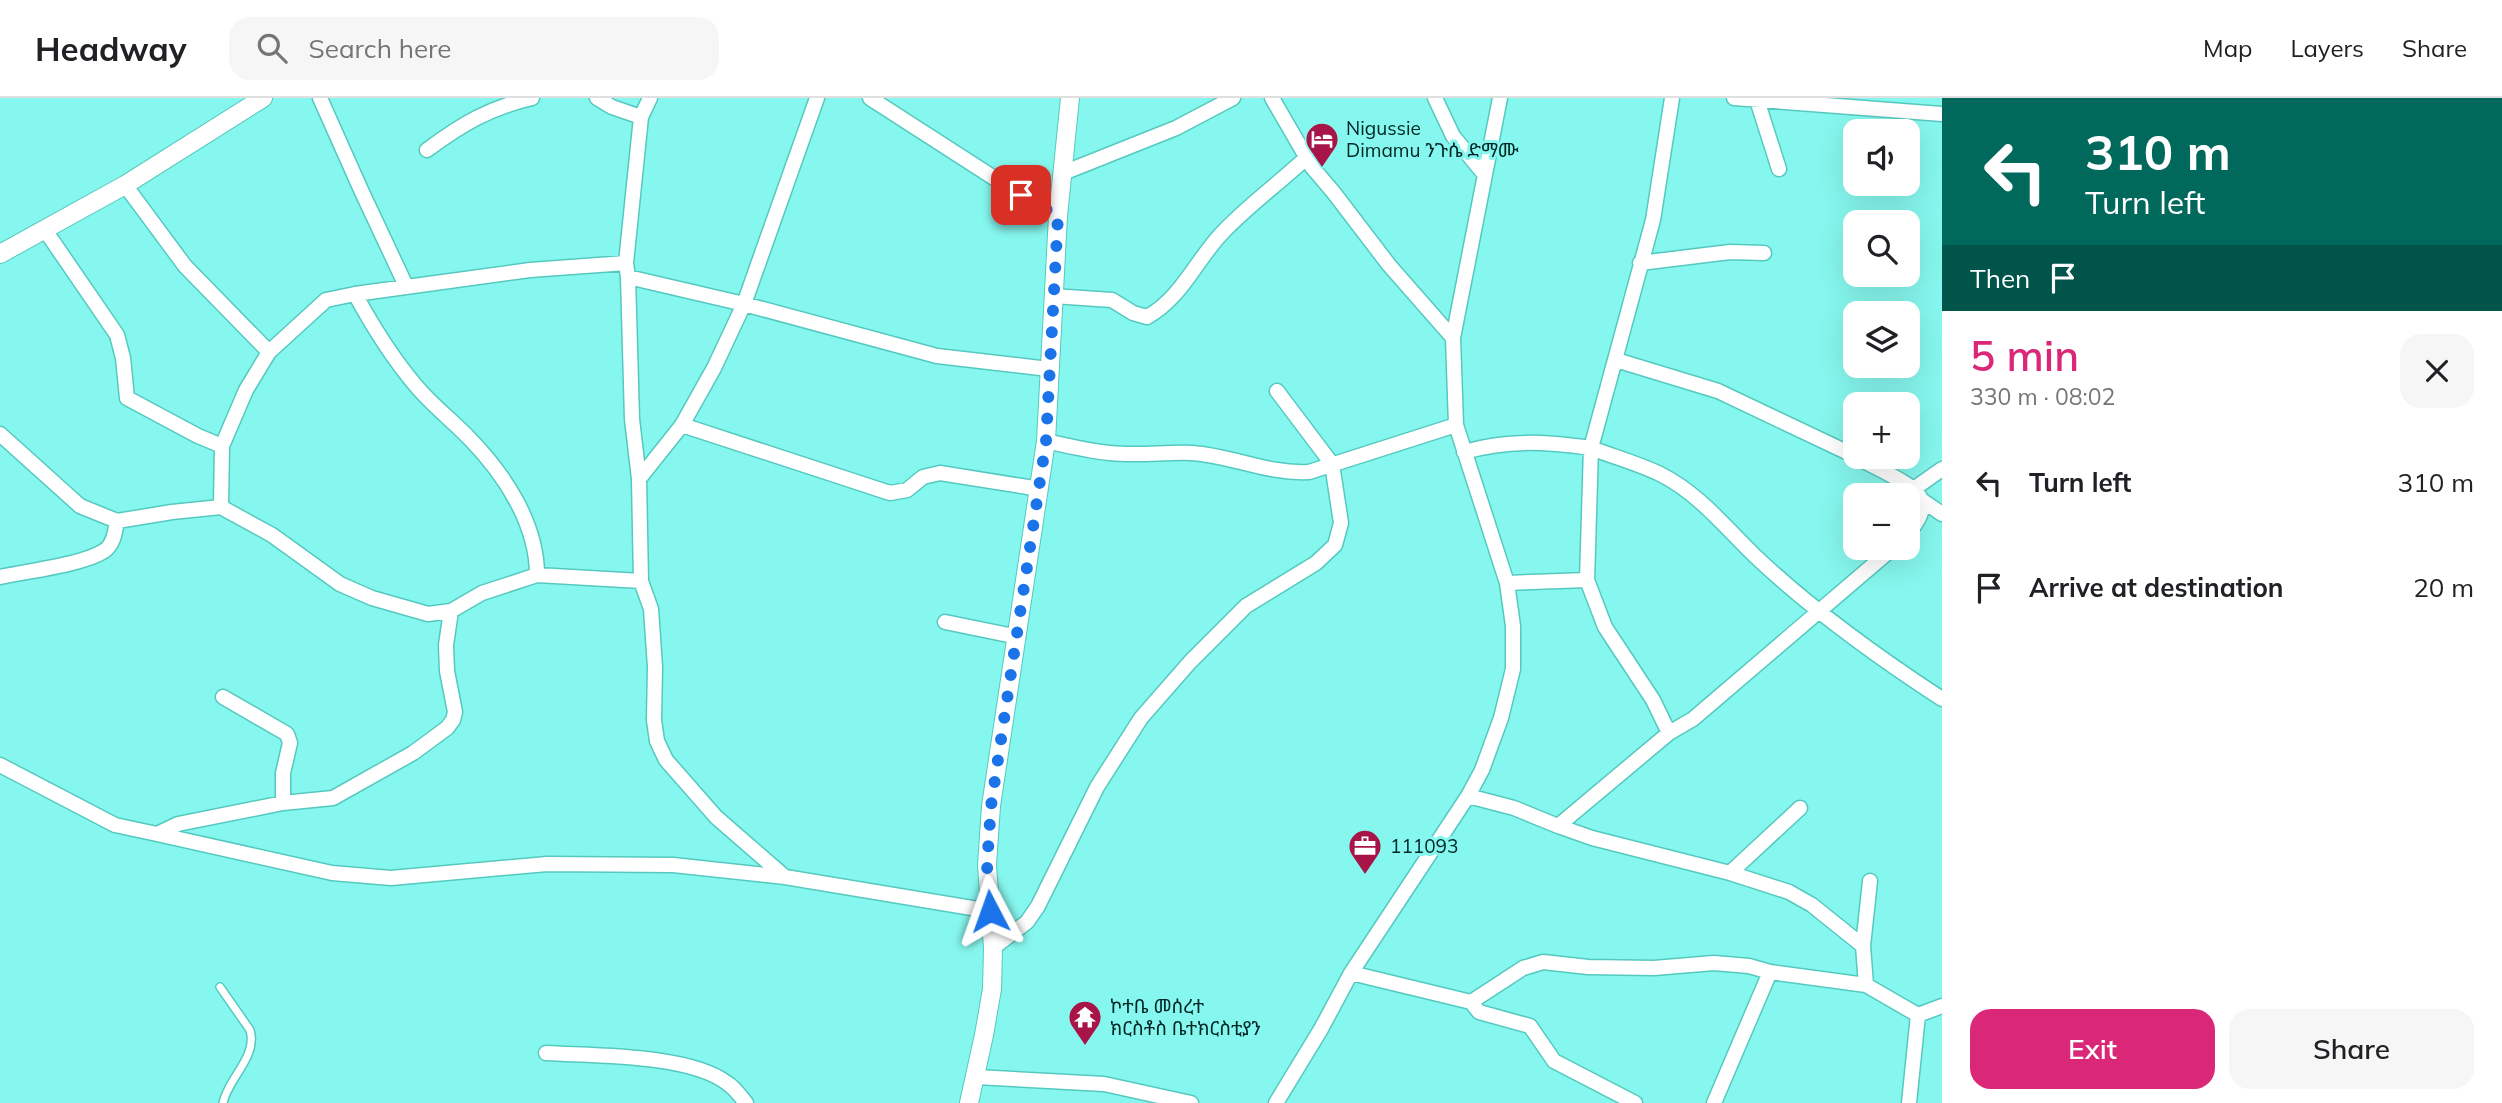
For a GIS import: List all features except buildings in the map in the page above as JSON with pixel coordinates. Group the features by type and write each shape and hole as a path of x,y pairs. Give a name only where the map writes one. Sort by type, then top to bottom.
{"street":[{"path":"0,254 125,185 263,98"},
{"path":"320,98 407,286"},
{"path":"428,150 479,115 533,98"},
{"path":"597,98 612,107 641,117"},
{"path":"650,98 641,117 627,270 632,419 639,479 640,581 651,609 657,741 666,760 716,817 785,877"},
{"path":"639,479 682,425 715,368 744,304 817,98"},
{"path":"870,98 1058,216"},
{"path":"969,1103 992,989 993,948 987,865 991,806 1046,441 1058,216 1070,98"},
{"path":"1063,173 1176,128 1233,98"},
{"path":"1272,98 1306,158 1389,265 1453,338"},
{"path":"1435,98 1453,136 1484,174"},
{"path":"1276,1103 1351,973 1468,796 1482,770 1502,718 1513,669 1513,626 1507,583 1456,425 1453,338 1500,98"},
{"path":"1669,733 1653,700 1605,627 1587,580 1591,449 1653,220 1672,98"},
{"path":"1734,98 1837,101 1942,114"},
{"path":"1757,100 1779,169"},
{"path":"1053,296 1112,300 1133,313 1147,317 1158,310 1189,277 1222,233 1306,158"},
{"path":"125,185 185,266 269,352"},
{"path":"45,230 117,335 123,358 127,398 222,446"},
{"path":"1640,263 1730,252 1764,253"},
{"path":"221,508 222,446 246,390 269,352 326,300 355,294 530,270 627,270 937,356 1049,369"},
{"path":"355,294 380,339 418,388 496,468 527,523 537,556 537,575"},
{"path":"1616,360 1718,391 1843,451"},
{"path":"993,948 1027,922 1038,906 1097,787 1141,718 1190,662 1246,606 1317,563 1335,545 1341,523 1332,464 1277,391"},
{"path":"682,425 890,493 907,490 923,477 940,473 1040,489"},
{"path":"1046,441 1112,453 1192,453 1230,458 1285,473 1309,471 1456,425"},
{"path":"0,434 80,506 117,521 185,510 221,508 272,536 340,584 406,609 428,614 451,611 482,593 537,575 640,581"},
{"path":"1464,452 1493,443 1551,443 1591,449 1661,475 1709,509 1755,556 1819,611 1891,666 1942,699"},
{"path":"1878,469 1905,483"},
{"path":"1920,484 1942,469"},
{"path":"1920,497 1923,502 1942,514"},
{"path":"1920,515 1923,502"},
{"path":"0,576 86,558 106,550 114,538 117,521"},
{"path":"1558,826 1669,733 1693,719 1879,560"},
{"path":"1507,583 1587,580"},
{"path":"157,834 178,824 284,803 333,797 413,753 447,728 455,712 447,671 446,645 451,611"},
{"path":"945,622 1018,637"},
{"path":"223,697 287,734 290,743 283,773 284,803"},
{"path":"0,765 116,825 332,873 391,878 547,864 673,865 785,877 990,911"},
{"path":"1468,796 1514,808 1592,838 1730,873 1789,892 1812,905 1863,946"},
{"path":"1730,873 1800,808"},
{"path":"1866,985 1863,946 1870,881"},
{"path":"1471,1002 1523,968 1543,962 1588,967 1654,968 1714,963 1866,985 1918,1015"},
{"path":"1714,1103 1770,972"},
{"path":"1351,973 1471,1002 1479,1012 1530,1026 1553,1061 1635,1103"},
{"path":"1918,1015 1942,1006"},
{"path":"1909,1103 1918,1015"},
{"path":"546,1053 665,1061 699,1070 725,1081 746,1103"},
{"path":"976,1077 1104,1084 1191,1103"}],"lane":[{"path":"220,987 251,1036 248,1055 226,1089 223,1103"}],"place":[{"name":"Nigussie Dimamu ንጉሴ ድማሙ","path":"1322,169"},
{"name":"111093","path":"1365,876"},
{"name":"ኮተቤ መሰረተ ክርስቶስ ቤተክርስቲያን","path":"1085,1047"}],"route":[{"path":"990,911 987,865 991,806 1046,441 1058,216 1021,195"}]}
